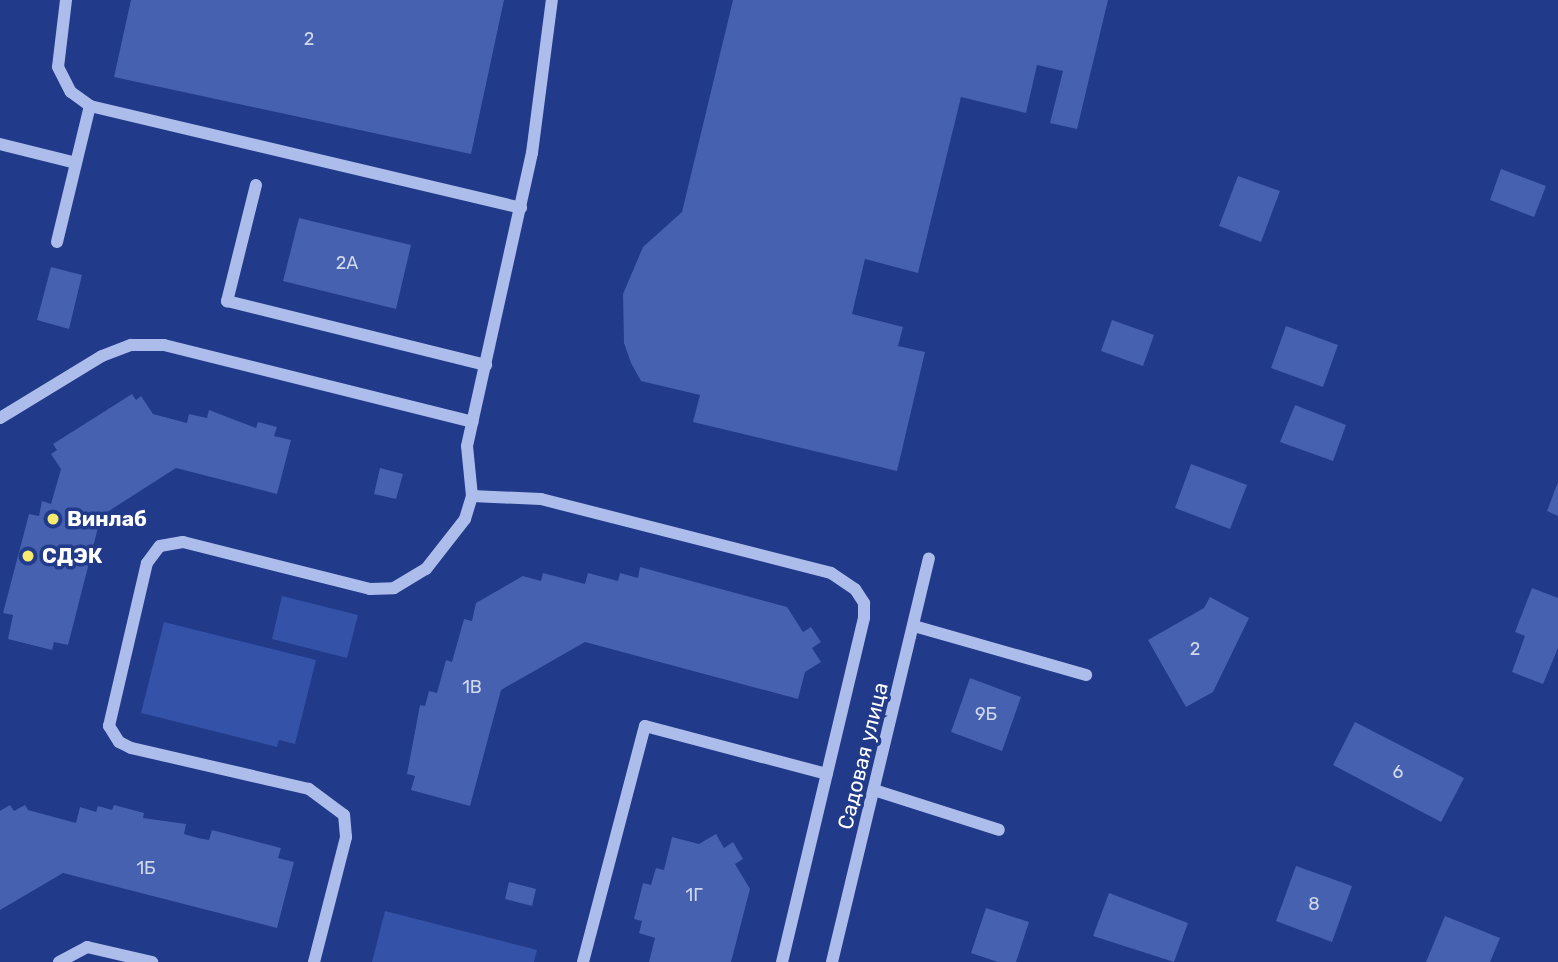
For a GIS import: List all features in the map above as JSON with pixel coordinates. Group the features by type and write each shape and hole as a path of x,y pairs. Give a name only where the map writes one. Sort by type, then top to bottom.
{"street":[{"path":"66,0 58,67 71,92 90,106 522,208"},
{"path":"314,962 346,837 344,815 309,789 131,748 120,742 110,726 147,563 160,546 183,541 370,589 394,588 418,574 466,519 472,496 467,464 473,422 522,208 552,0"},
{"path":"57,242 90,106"},
{"path":"0,144 76,163"},
{"path":"256,185 227,301 486,365"},
{"path":"0,418 102,356 131,345 164,345 473,422"},
{"path":"472,496 541,499 831,573 855,589 864,603 864,618 782,962"},
{"name":"Садовая улица","path":"832,962 929,558"},
{"path":"914,626 1086,675"},
{"path":"583,962 645,726 827,774"},
{"path":"874,790 999,830"},
{"path":"59,962 87,947 152,962"}],"shaded area":[{"path":"282,596 358,615 347,658 272,639"},
{"path":"164,622 316,660 295,744 279,740 277,747 141,713"},
{"path":"385,911 537,950 534,962 372,962"}],"building":[{"path":"131,0 504,0 471,154 114,77"},
{"path":"733,0 1108,0 1077,129 1050,123 1063,71 1037,65 1026,113 961,97 918,273 865,259 852,314 903,327 898,346 925,352 897,471 693,422 700,395 641,381 624,343 623,294 643,247 682,212"},
{"path":"1501,169 1546,186 1534,217 1490,200"},
{"path":"1238,176 1280,191 1261,242 1219,226"},
{"path":"299,218 411,245 396,309 283,281"},
{"path":"51,267 82,275 69,329 37,320"},
{"path":"1112,320 1154,335 1143,366 1101,351"},
{"path":"1286,326 1338,345 1323,387 1271,368"},
{"path":"132,394 136,400 141,396 153,414 187,423 189,414 207,418 209,410 256,428 258,422 277,427 274,436 291,440 277,494 176,468 101,516 68,645 54,642 52,650 8,639 13,615 3,613 29,514 39,516 42,501 51,504 61,469 51,454 57,450 53,444"},
{"path":"1295,405 1346,425 1333,461 1280,442"},
{"path":"1191,464 1247,485 1230,529 1175,508"},
{"path":"380,468 403,474 396,499 374,494"},
{"path":"1558,482 1558,516 1547,511"},
{"path":"640,567 787,607 803,632 811,627 821,642 812,648 821,662 805,672 798,699 585,642 501,690 470,806 411,790 415,776 407,774 420,705 425,706 429,691 437,693 446,660 452,662 464,619 472,621 476,603 523,576 541,581 543,573 585,584 588,573 618,581 620,573 638,578"},
{"path":"1532,588 1558,598 1558,648 1543,684 1512,672 1525,636 1515,632"},
{"path":"1210,597 1249,618 1213,692 1186,707 1148,640 1204,608"},
{"path":"970,678 1021,697 1002,751 951,732"},
{"path":"1355,722 1464,778 1441,822 1333,765"},
{"path":"10,805 14,811 25,805 28,810 76,823 80,807 96,812 98,806 112,810 114,805 144,813 143,818 186,824 184,834 198,838 209,840 212,830 281,848 278,858 294,862 277,928 63,873 0,910 0,811"},
{"path":"716,834 724,848 733,842 743,859 735,864 750,889 731,962 649,962 655,938 639,933 642,921 634,919 643,883 651,885 656,868 664,870 672,837 699,844"},
{"path":"1296,866 1352,886 1332,942 1276,921"},
{"path":"509,882 536,889 532,906 505,899"},
{"path":"1109,893 1188,923 1174,962 1093,936"},
{"path":"986,908 1029,922 1016,962 998,962 971,953"},
{"path":"1445,916 1500,938 1490,962 1426,962"}],"place":[{"name":"Винлаб","path":"53,519"},
{"name":"СДЭК","path":"28,556"}]}
